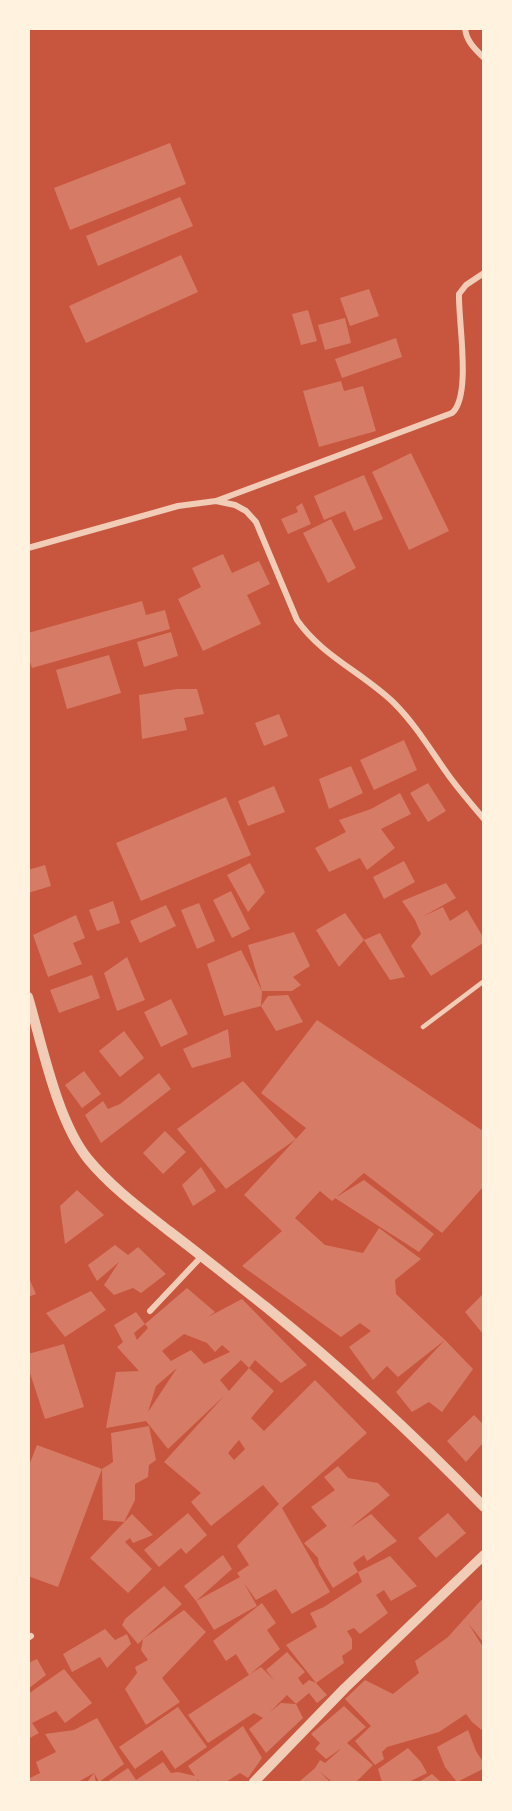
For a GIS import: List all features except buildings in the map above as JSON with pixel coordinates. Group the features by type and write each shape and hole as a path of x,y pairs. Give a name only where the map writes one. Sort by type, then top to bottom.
{"street":[{"path":"465,28 468,41 483,58"},
{"path":"28,548 178,506 216,501 446,416 456,410 459,404 463,366 459,294 466,285 483,273"},
{"path":"216,501 235,505 246,511 256,522 297,620 306,633 319,646 374,685 396,705 429,744 448,776 483,819"},
{"path":"28,997 62,1110 71,1133 88,1158 124,1196 202,1256 344,1372 429,1451 483,1507"},
{"path":"150,1311 202,1256"},
{"path":"254,1782 345,1688 483,1555"}],"lane":[{"path":"423,1027 483,981"}]}
